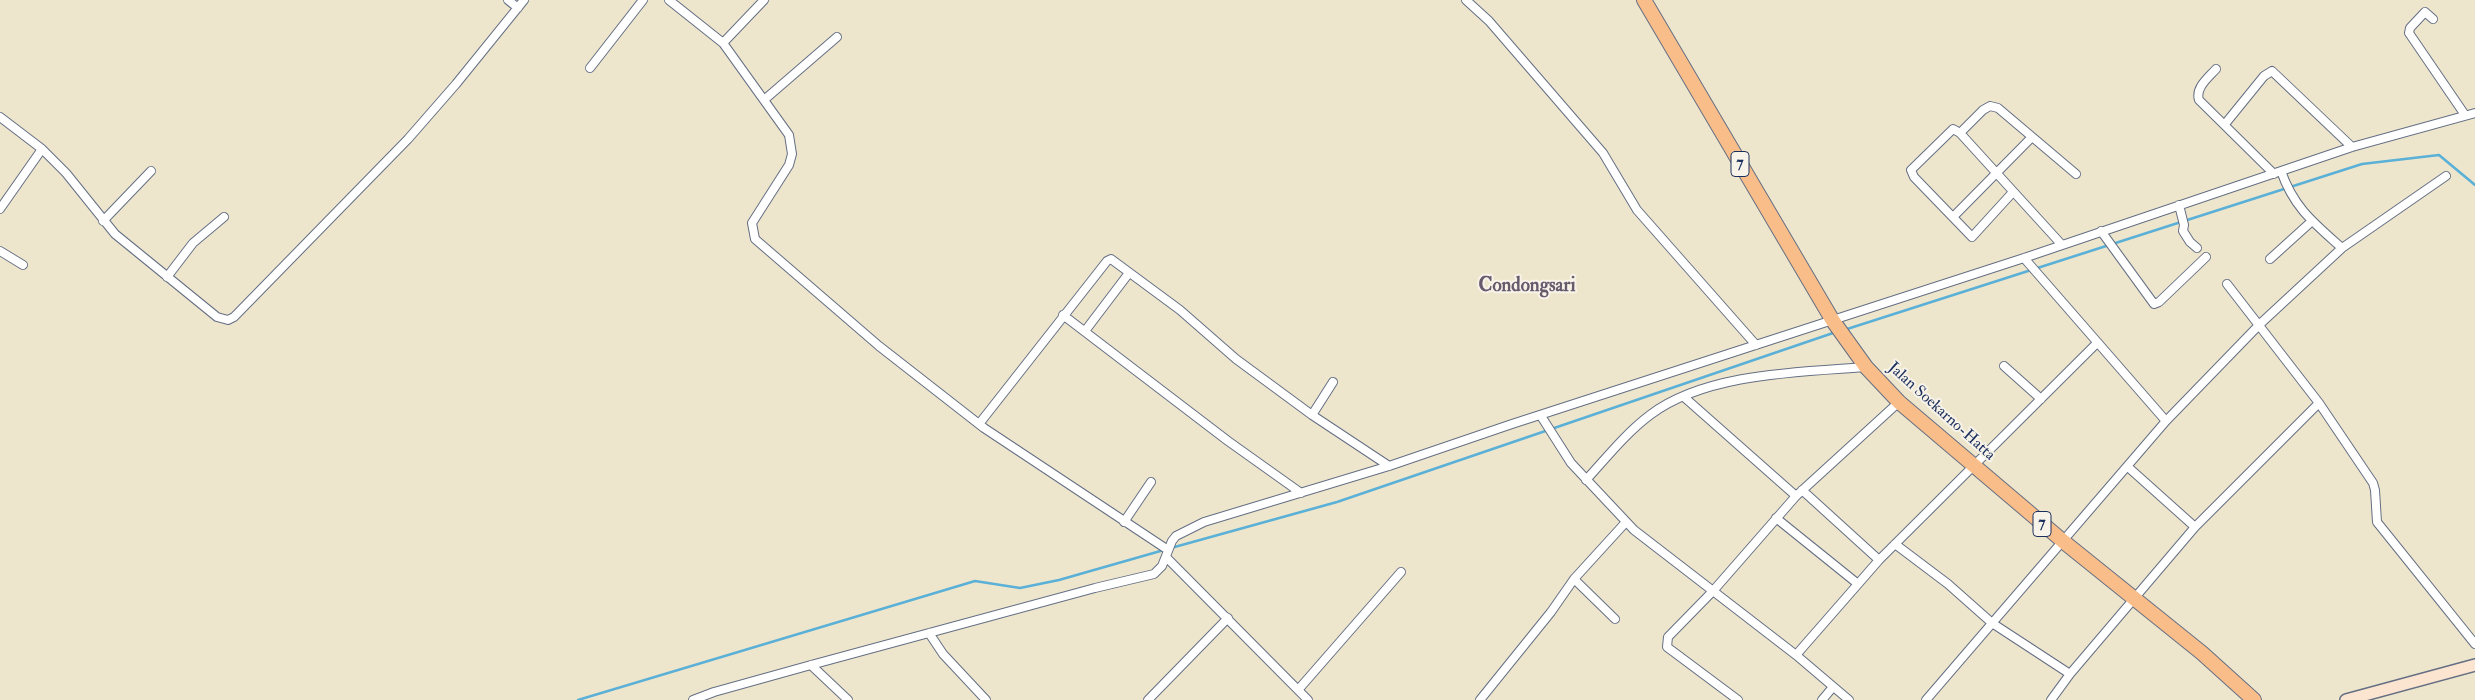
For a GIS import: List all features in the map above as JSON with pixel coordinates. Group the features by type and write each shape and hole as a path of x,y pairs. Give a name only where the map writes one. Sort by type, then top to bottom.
{"highway":[{"name":"Jalan Soekarno-Hatta","path":"1644,0 1838,328 1866,367 1899,402 1973,466 2202,653 2254,700"}],"main road":[{"path":"2346,700 2475,665"}],"street":[{"path":"508,0 518,8"},
{"path":"0,116 42,149 66,173 115,234 217,317 228,320 234,317 408,140 524,0"},
{"path":"590,68 643,0"},
{"path":"669,0 723,43 789,135 792,154 789,165 752,223 755,239 879,346 979,424 1167,553 1308,700"},
{"path":"1466,0 1488,21 1603,154 1637,210 1756,345"},
{"path":"723,43 761,1"},
{"path":"2433,18 2425,12 2410,28 2409,33 2465,115"},
{"path":"764,100 837,37"},
{"path":"2216,69 2201,87 2197,95 2199,100 2277,172 2289,194 2312,221 2342,248"},
{"path":"2225,124 2264,76 2272,71 2352,147"},
{"path":"1960,133 1983,110 1990,106 1998,108 2076,174"},
{"path":"693,700 714,692 811,665 1095,588 1154,574 1159,570 1176,536 1204,522 1389,466 1756,345 1838,328 2101,231 2180,209 2277,172 2352,147 2475,113"},
{"path":"2014,192 1974,237 1970,236 1954,216 1914,177 1911,170 1953,129 1960,133 1996,173 2014,192 2062,245"},
{"path":"1954,216 2032,137"},
{"path":"0,209 42,149"},
{"path":"103,221 151,171"},
{"path":"1926,700 2166,422 2260,324 2342,248 2446,176"},
{"path":"2180,209 2184,225 2183,231 2197,248"},
{"path":"167,277 193,243 224,217"},
{"path":"2270,259 2312,221"},
{"path":"2101,231 2154,304 2159,302 2206,257"},
{"path":"0,251 23,265"},
{"path":"2024,258 2166,422"},
{"path":"979,424 1109,259 1115,261 1180,310 1236,359 1312,415 1389,466"},
{"path":"1085,331 1129,273"},
{"path":"2228,284 2319,403 2373,483 2376,490 2377,522 2475,644"},
{"path":"1063,315 1228,441 1301,492"},
{"path":"1796,655 1879,560 2097,343"},
{"path":"2004,366 2041,399"},
{"path":"1586,480 1620,442 1651,414 1684,397 1753,377 1814,369 1866,367"},
{"path":"1312,415 1333,382"},
{"path":"1684,397 1796,496"},
{"path":"1738,700 1667,647 1668,637 1713,591 1796,496 1899,402"},
{"path":"2050,700 2195,527 2319,403"},
{"path":"1540,416 1571,463 1626,522 1796,655 1849,700"},
{"path":"2128,466 2195,527"},
{"path":"1124,522 1151,482"},
{"path":"1802,490 1879,560"},
{"path":"1776,518 1858,584"},
{"path":"1480,700 1551,612 1574,579 1626,522"},
{"path":"1895,544 1948,584 1992,623 2070,674"},
{"path":"1298,690 1401,572"},
{"path":"1574,579 1615,619"},
{"path":"1148,700 1228,618"},
{"path":"929,633 943,654 986,700"},
{"path":"811,665 848,700"},
{"path":"1822,700 1833,687"}],"waterway":[{"path":"1844,330 2362,164 2439,155 2475,185"},
{"path":"1171,548 1337,502 1836,332"},
{"path":"578,700 975,581 1020,588 1059,580 1164,550"}],"district":[{"name":"Condongsari","path":"1527,287"}]}
